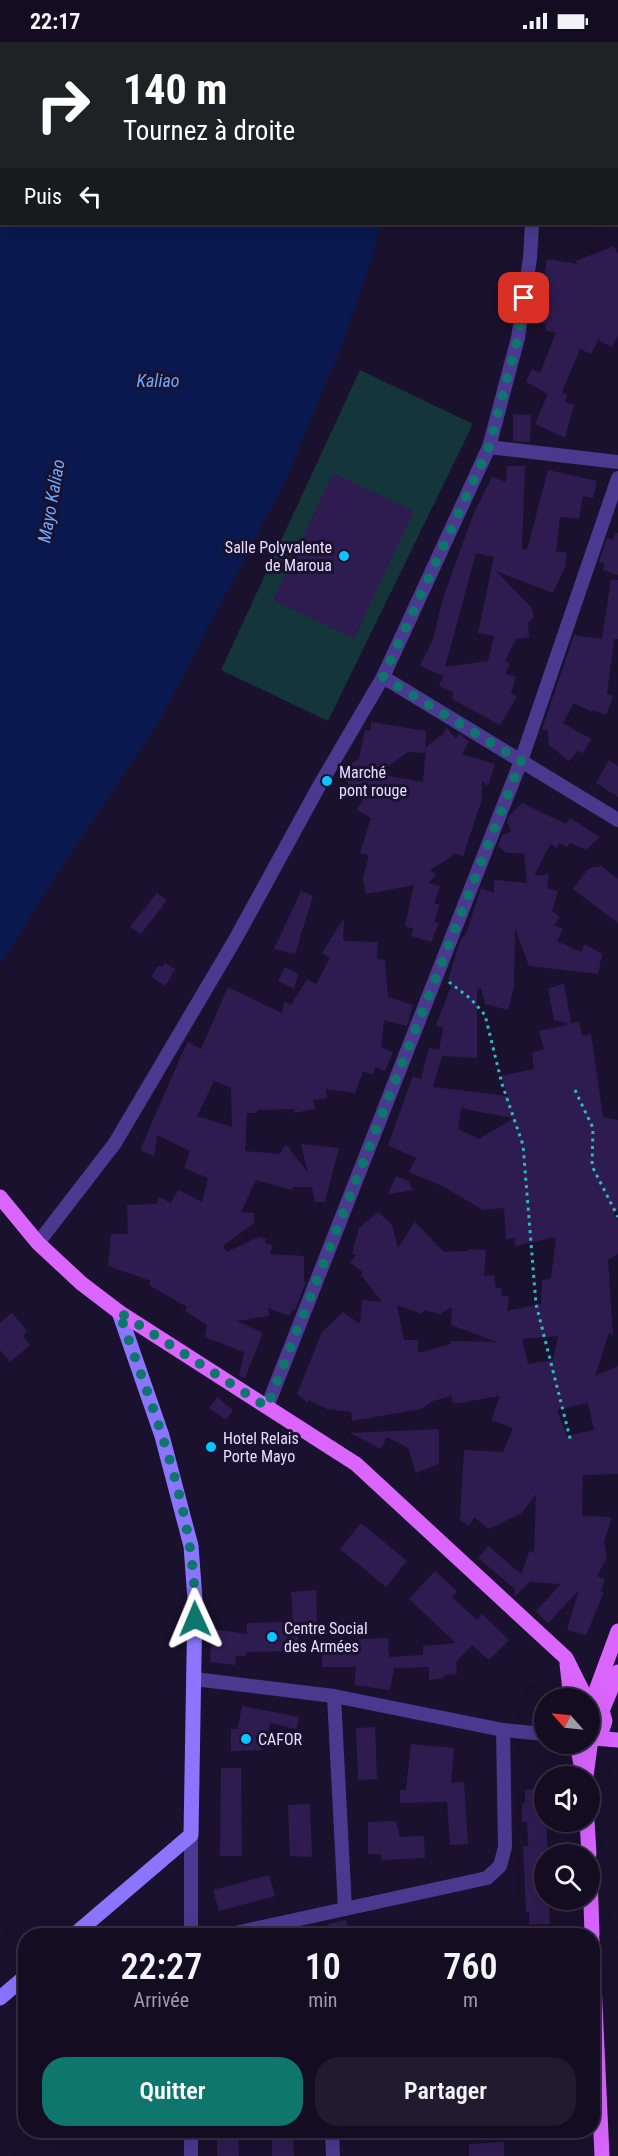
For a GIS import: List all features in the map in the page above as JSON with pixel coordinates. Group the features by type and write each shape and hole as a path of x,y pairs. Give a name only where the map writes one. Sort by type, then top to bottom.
{"main road":[{"path":"0,1197 38,1243 81,1283 119,1312 356,1464 566,1658 584,1688"},
{"path":"600,1688 618,1631"},
{"path":"566,1658 570,1688"},
{"path":"600,1698 618,1672"},
{"path":"600,1710 618,1722"},
{"path":"600,1740 618,1740"},
{"path":"591,1910 592,1928"},
{"path":"600,2113 602,2156"}],"street":[{"path":"38,1243 114,1143 236,938 318,788 383,677 489,447 518,338 530,258 532,225"},
{"path":"489,447 618,462"},
{"path":"267,1407 521,761 618,478"},
{"path":"383,677 618,820"},
{"path":"119,1312 162,1436 191,1546 195,1599 191,1928"},
{"path":"194,1679 334,1696 502,1730 534,1730"},
{"path":"334,1696 345,1909"},
{"path":"257,1928 487,1878 500,1866 505,1847 502,1730"},
{"path":"82,1928 191,1835"},
{"path":"0,1998 18,1983"},
{"path":"191,2138 191,2156"},
{"path":"332,2138 333,2156"}],"path":[{"path":"437,973 471,999 485,1015 502,1084 524,1144 536,1304 571,1442"},
{"path":"575,1090 593,1128 592,1166 618,1217"}],"green space":[{"path":"360,370 473,424 328,721 221,670"}],"water":[{"name":"Kaliao","path":"0,225 379,225 375,249 342,344 286,479 160,720 56,875 0,965"}],"building":[{"path":"614,246 618,255 618,336 612,347 598,340 591,354 580,349 562,392 567,395 565,402 574,405 565,438 535,424 548,394 526,382 532,369 540,373 556,333 545,330 546,324 537,322 547,259 577,264 576,261"},
{"path":"513,414 531,415 530,442 513,441"},
{"path":"507,466 525,466 522,549 527,550 548,470 597,481 593,498 583,496 579,519 560,517 556,551 567,553 565,567 553,593 496,571 532,608 534,617 528,623 529,637 516,639 505,661 510,664 505,674 516,677 511,693 517,697 500,725 452,699 453,692 439,686 443,676 420,666 433,640 442,601 473,515 492,477 506,482","holes":["476,553 494,557 478,633 494,636 488,661 445,667"]},
{"name":"Salle Polyvalente de Maroua","path":"333,473 414,511 354,639 273,600"},
{"path":"615,533 618,533 618,575 603,570 605,564 599,562 607,538 613,540"},
{"path":"611,580 618,580 618,639 614,639 607,694 613,696 606,715 593,710 592,712 574,703 563,723 591,739 582,754 578,750 569,761 549,745 548,731 542,729 574,635 602,639"},
{"path":"371,722 426,731 425,753 408,752 377,774 423,782 426,747 444,733 446,727 456,739 459,734 469,741 462,754 495,764 488,786 482,781 482,799 463,856 453,853 452,856 430,870 436,875 428,883 440,886 434,903 440,905 434,922 439,923 431,942 411,936 414,929 405,926 414,885 366,894 363,878 369,855 360,853 371,818 357,810 363,800 353,796 355,792 340,773 344,767 359,759 365,730 371,731"},
{"path":"609,760 618,766 618,797 596,783"},
{"path":"522,803 566,824 570,818 600,837 586,850 570,843 567,847 559,843 557,848 550,844 534,876 549,874 547,888 558,891 552,911 560,917 554,925 563,929 557,941 581,952 585,944 602,954 598,974 529,966 515,928 514,987 508,1010 485,1004 481,988 477,989 477,1058 442,1056 433,1087 508,1096 501,1076 534,1069 532,1053 544,1049 539,1031 570,1024 554,1020 548,989 564,983 571,1023 579,1022 582,1036 591,1034 603,1117 618,1120 618,1209 614,1213 618,1221 618,1254 608,1260 613,1335 609,1333 595,1376 618,1366 618,1474 583,1475 582,1516 612,1517 604,1542 607,1558 597,1576 605,1579 601,1591 604,1592 586,1635 567,1630 579,1590 548,1623 536,1611 561,1584 530,1582 514,1597 515,1589 478,1558 488,1546 521,1574 530,1550 534,1553 536,1494 522,1513 489,1529 474,1517 469,1526 460,1520 464,1450 503,1452 513,1428 491,1420 500,1396 453,1404 451,1396 433,1401 421,1409 352,1421 351,1412 327,1409 309,1400 307,1402 297,1394 322,1332 343,1312 360,1324 362,1300 382,1302 361,1275 363,1272 350,1263 356,1255 352,1254 359,1228 378,1212 392,1225 398,1248 415,1222 444,1252 469,1251 469,1249 486,1250 484,1276 494,1275 496,1288 502,1288 501,1296 509,1296 507,1311 541,1304 542,1280 551,1279 556,1237 515,1246 515,1238 506,1239 504,1208 483,1210 442,1186 409,1172 416,1158 388,1145 413,1076 421,1079 429,1048 439,1050 443,1028 436,1025 453,982 448,979 461,939 466,934 481,888 494,893 494,880 527,883 524,853 506,853 498,846 502,835 511,831 507,822 509,816","holes":["461,1108 514,1118 479,1139 458,1129","397,1305 422,1314 424,1310 440,1314 452,1307 451,1325 497,1342 451,1341 451,1344 418,1353 418,1340 404,1340","558,1336 553,1360 528,1364 522,1339","588,1403 594,1430 567,1436 557,1410"]},
{"path":"601,866 618,879 618,923 573,889 589,868"},
{"path":"301,891 313,896 295,954 274,949"},
{"path":"157,893 167,900 141,934 130,927"},
{"path":"344,918 343,941 378,942 377,959 385,960 388,997 413,1005 407,1026 384,1020 381,1047 393,1052 385,1071 376,1067 373,1074 363,1072 355,1093 326,1089 327,1098 313,1100 315,1109 294,1113 295,1109 257,1110 257,1113 247,1113 245,1151 280,1154 286,1144 308,1173 301,1144 339,1148 325,1202 315,1202 312,1187 293,1187 292,1190 256,1180 241,1212 254,1213 254,1223 223,1246 227,1252 258,1237 266,1239 265,1243 273,1245 270,1254 304,1256 304,1282 306,1282 295,1310 293,1309 290,1316 268,1308 269,1316 237,1321 263,1333 245,1378 239,1376 244,1352 205,1337 207,1325 185,1311 187,1307 149,1285 151,1281 108,1266 111,1234 128,1234 127,1205 156,1204 159,1197 171,1203 178,1190 202,1202 208,1178 184,1168 190,1151 157,1135 154,1156 140,1150 188,1042 201,1049 228,987 282,1013 284,1002 291,1005 307,979 316,984 330,958 322,953","holes":["214,1081 231,1088 232,1127 197,1116"]},
{"path":"165,963 175,969 165,986 151,977 159,965 162,967"},
{"path":"285,967 298,974 294,989 278,981"},
{"path":"396,1176 408,1181 413,1190 388,1194"},
{"path":"12,1313 27,1331 23,1336 30,1345 10,1362 0,1350 0,1323"},
{"path":"217,1397 233,1410 226,1420 209,1408"},
{"path":"439,1429 439,1464 416,1473 408,1448 387,1437 381,1449 350,1433"},
{"path":"361,1523 407,1561 386,1587 340,1549"},
{"path":"435,1571 457,1591 452,1597 477,1620 482,1614 509,1640 489,1660 472,1645 456,1662 457,1674 444,1675 444,1678 429,1680 429,1667 394,1668 390,1690 354,1685 356,1667 322,1667 322,1645 359,1643 359,1639 388,1638 389,1657 423,1655 423,1646 456,1643 409,1599"},
{"path":"316,1590 317,1632 298,1632 298,1651 246,1652 246,1656 236,1656 235,1665 210,1662 212,1629 247,1634 247,1623 293,1622 291,1592"},
{"path":"242,1706 299,1717 296,1729 270,1723 269,1732 261,1731 262,1750 231,1751 231,1729 238,1729"},
{"path":"375,1727 377,1779 358,1780 356,1728"},
{"path":"411,1744 454,1748 451,1783 464,1782 468,1844 450,1845 447,1802 400,1803 400,1790 406,1790"},
{"path":"221,1768 241,1768 242,1856 220,1856"},
{"path":"525,1790 534,1790 534,1832 547,1832 547,1844 534,1844 534,1910 549,1910 550,1924 529,1925 529,1912 526,1912 523,1846 528,1846 527,1822 522,1822"},
{"path":"310,1804 312,1857 290,1856 288,1805"},
{"path":"396,1821 400,1837 424,1836 425,1858 381,1860 381,1854 368,1854 368,1822"},
{"path":"269,1875 275,1896 219,1911 213,1890"},
{"path":"346,1920 348,1928 329,1928 328,1924"},
{"path":"217,2138 238,2138 239,2156 217,2156"},
{"path":"272,2138 293,2138 294,2156 272,2156"},
{"path":"504,2142 504,2156 469,2156 469,2144"}],"place":[{"name":"Salle Polyvalente de Maroua","path":"344,556"},
{"name":"Marché pont rouge","path":"327,781"},
{"name":"Hotel Relais Porte Mayo","path":"211,1447"},
{"name":"Centre Social des Armées","path":"272,1637"},
{"name":"CAFOR","path":"246,1739"}],"route":[{"path":"195,1619 191,1546 162,1436 119,1312 267,1407 521,761 383,677 489,447 518,338 524,298"}],"water label":[{"name":"Mayo Kaliao","path":"51,501"}]}
